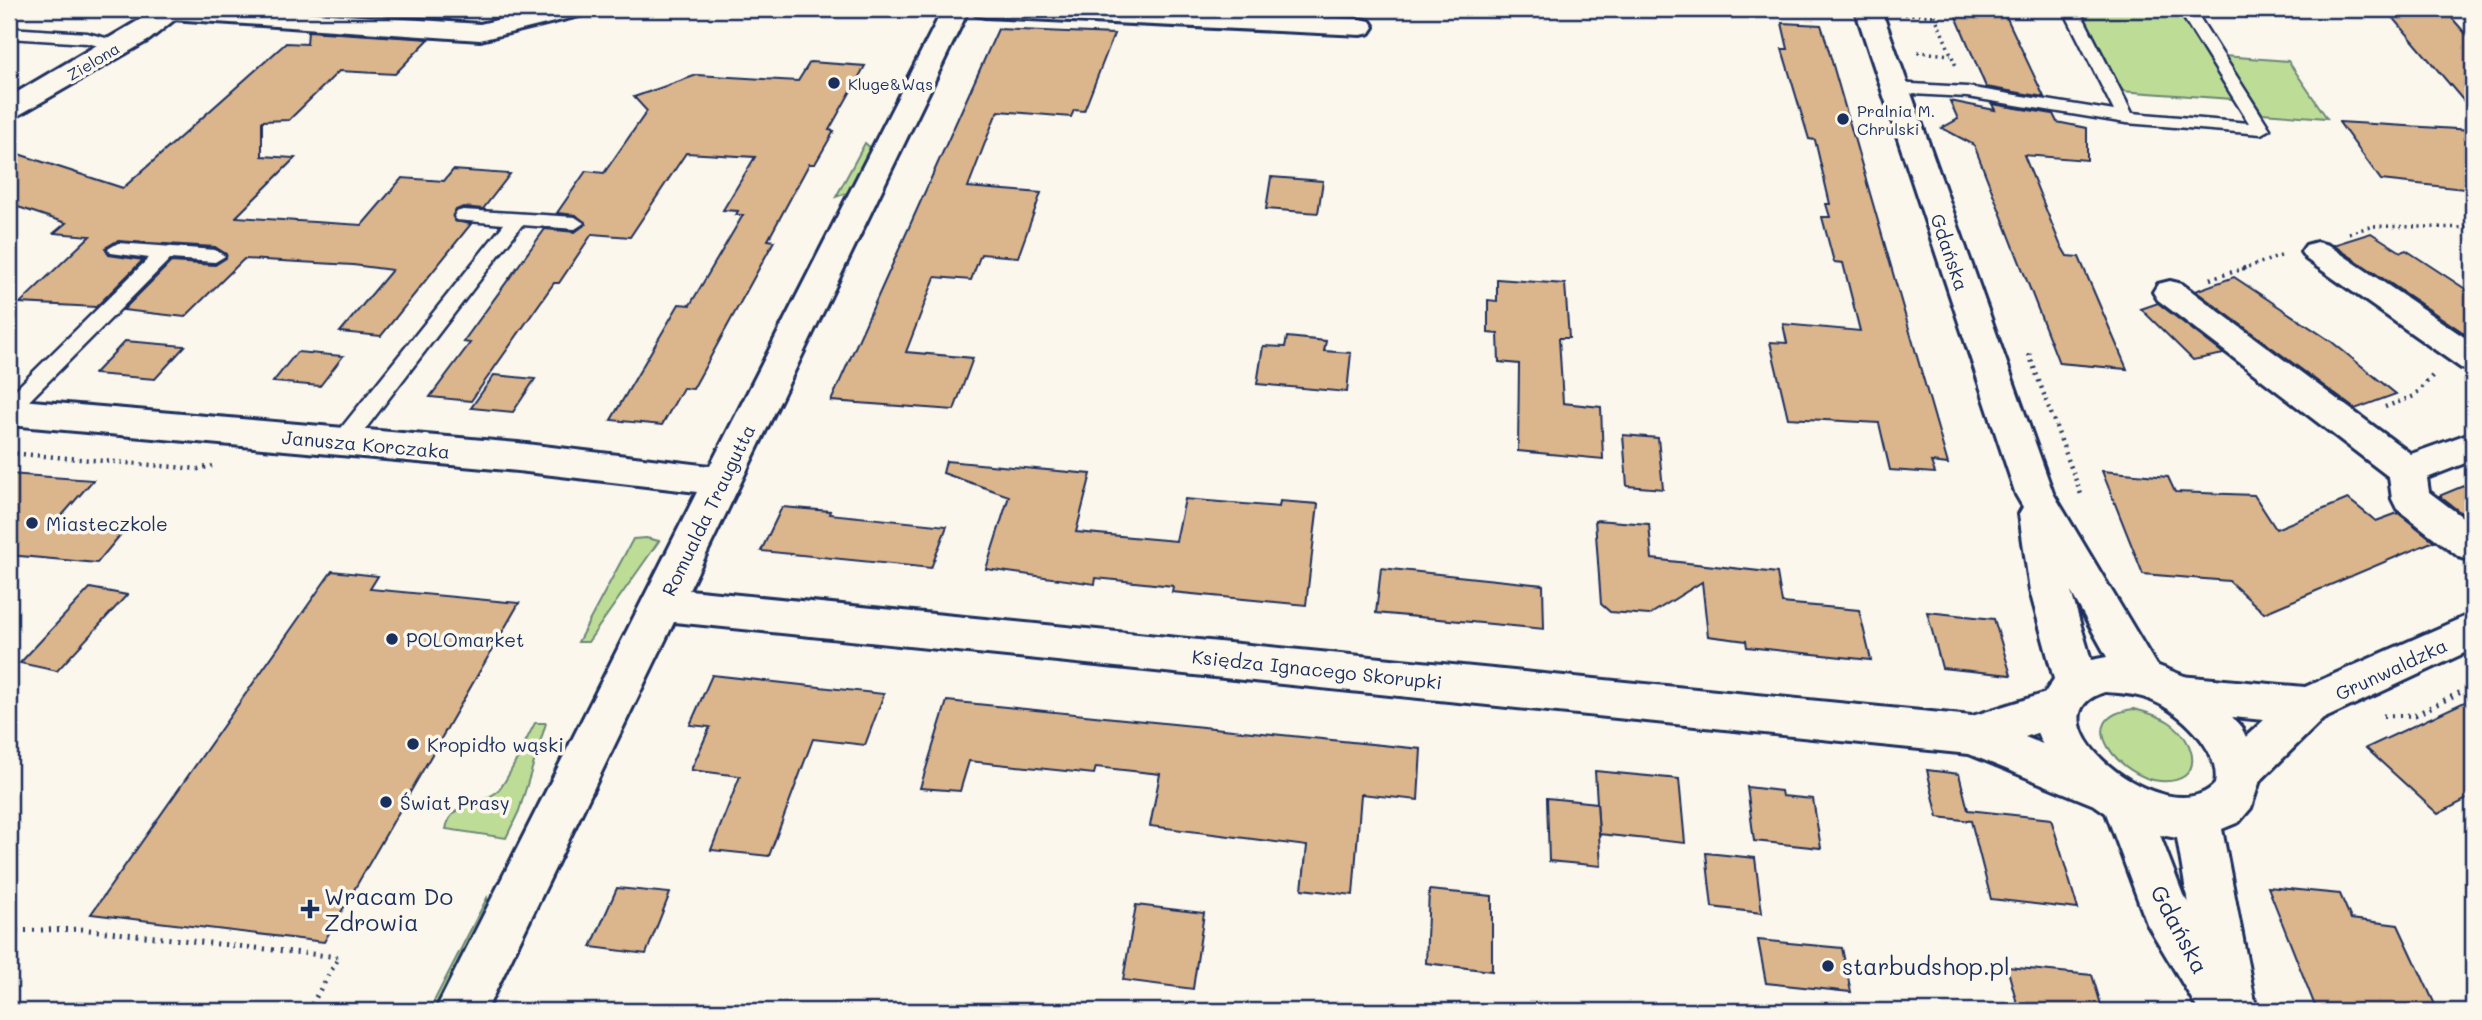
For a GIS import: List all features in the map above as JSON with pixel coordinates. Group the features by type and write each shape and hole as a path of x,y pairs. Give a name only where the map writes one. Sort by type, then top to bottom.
{"street":[{"path":"173,10 480,32 574,9"},
{"name":"Romualda Traugutta","path":"460,1011 956,9"},
{"path":"985,9 1361,27"},
{"name":"Gdańska","path":"1868,9 2035,495 2068,695"},
{"name":"Zielona","path":"9,109 119,46 173,10"},
{"path":"2317,252 2471,358"},
{"path":"2170,292 2407,471 2411,499 2473,546"},
{"name":"Janusza Korczaka","path":"9,410 342,443 518,457 722,481"},
{"path":"2407,471 2473,445"},
{"name":"Gdańska","path":"2035,495 2161,686"},
{"name":"Księdza Ignacego Skorupki","path":"661,604 1972,735 2112,795"},
{"name":"Grunwaldzka","path":"2239,772 2308,706 2473,630"},
{"path":"2161,686 2221,730 2234,751 2239,772 2236,793 2221,810 2197,818 2162,817 2112,795 2079,767 2065,746 2058,725 2068,695 2105,674 2161,686 2308,706"},
{"name":"Księdza Ignacego Skorupki","path":"1972,735 2068,695"},
{"name":"Gdańska","path":"2112,795 2164,908 2229,1011"},
{"name":"Gdańska","path":"2197,818 2229,1011"}],"lane":[{"path":"2071,9 2126,118"},
{"path":"1894,88 1967,92 2126,118 2261,129 2186,9"},
{"path":"9,33 87,38 119,46"},
{"path":"463,216 575,223"},
{"path":"342,443 517,219"},
{"path":"118,249 215,256"},
{"path":"9,410 165,253"}],"path":[{"path":"1932,9 1967,92"},
{"path":"1903,14 1935,16"},
{"path":"1917,52 1951,55"},
{"path":"2343,423 2414,396 2440,367 2471,358"},
{"path":"2371,717 2415,715 2473,686"},
{"path":"9,931 80,929 339,957 309,1011"}],"green space":[{"path":"2078,9 2180,9 2233,99 2120,91"},
{"path":"2224,56 2288,61 2327,118 2262,113"},
{"path":"865,143 873,150 852,191 836,197"},
{"path":"633,539 659,541 588,642 578,642"},
{"path":"2134,709 2169,722 2179,730 2191,750 2190,769 2185,776 2160,781 2130,770 2117,759 2103,735 2105,723 2115,714"},
{"path":"535,723 546,723 519,811 506,838 446,829 453,813 497,792"},
{"path":"487,898 488,904 435,1011 429,1011"}],"building":[{"path":"308,9 460,9 449,19"},
{"path":"1953,9 1996,9 1999,14 2005,14 2044,97 1986,87"},
{"path":"2386,9 2444,9 2473,42 2473,112"},
{"path":"1782,23 1821,25 1948,464 1931,462 1935,473 1890,470 1879,423 1788,418 1770,342 1787,343 1783,324 1860,331 1843,263 1834,262 1822,217 1830,217 1826,204 1830,204 1815,140 1809,139 1782,49 1788,49"},
{"path":"998,29 1114,34 1084,111 1074,110 1071,117 999,111 995,117 968,187 1041,193 1018,257 981,254 971,280 935,277 906,352 973,358 954,410 831,401"},
{"path":"308,31 429,39 395,74 339,71 289,120 262,121 262,156 295,158 236,217 362,225 402,178 444,181 453,170 510,174 483,209 463,207 454,211 454,221 471,224 381,336 340,332 392,270 353,265 244,259 185,317 123,310 171,262 215,265 226,258 226,254 215,247 117,241 105,248 109,255 143,260 96,307 20,303 90,236 54,233 66,223 9,204 9,151 123,188 286,43 307,44"},
{"path":"810,62 865,66 829,130 834,131 815,164 809,164 768,240 774,241 693,389 683,388 662,425 611,420 679,304 690,305 743,215 736,215 738,211 723,210 755,157 686,153 630,237 592,234 471,401 430,397 470,343 463,342 545,229 575,232 586,224 576,215 557,213 586,171 604,173 647,111 634,97 697,75 798,81"},
{"path":"1950,101 1995,110 1992,104 2053,114 2057,122 2087,128 2087,160 2024,155 2060,244 2067,256 2079,257 2127,369 2059,363 1974,145 1942,128 1958,119"},
{"path":"2339,122 2473,130 2473,190 2381,180"},
{"path":"1271,177 1323,181 1318,213 1266,209"},
{"path":"2371,233 2401,252 2406,250 2473,294 2473,339 2333,245"},
{"path":"2234,277 2332,342 2396,394 2355,409 2195,291"},
{"path":"1497,279 1565,284 1569,338 1559,338 1563,403 1601,407 1603,459 1518,451 1519,364 1499,362 1498,334 1488,333 1488,300 1497,301"},
{"path":"2158,303 2224,354 2193,360 2141,309"},
{"path":"1287,337 1326,341 1324,351 1351,353 1347,392 1257,384 1263,346 1285,347"},
{"path":"125,341 185,346 155,379 94,374"},
{"path":"297,352 343,356 320,386 273,382"},
{"path":"494,375 535,379 513,412 471,408"},
{"path":"1623,435 1658,438 1663,489 1627,486"},
{"path":"946,461 1091,474 1076,532 1176,541 1185,499 1279,507 1280,501 1318,504 1306,605 1172,592 1173,586 1096,578 1095,584 986,569 1009,496 943,473"},
{"path":"2102,471 2168,477 2175,492 2254,495 2276,529 2348,499 2376,521 2398,513 2434,541 2264,613 2229,581 2143,574"},
{"path":"9,474 93,480 58,520 127,527 97,563 9,555"},
{"path":"2473,482 2473,522 2439,496"},
{"path":"782,507 947,526 931,568 761,551"},
{"path":"1595,520 1649,524 1652,559 1777,573 1782,603 1859,610 1871,660 1747,647 1746,641 1708,636 1702,582 1649,615 1610,612 1601,604"},
{"path":"1381,568 1543,585 1544,629 1376,613"},
{"path":"332,571 378,576 370,589 519,603 324,942 91,914"},
{"path":"90,588 127,595 57,671 20,663"},
{"path":"1927,612 1994,619 2011,675 1942,668"},
{"path":"712,675 884,694 865,745 813,739 769,856 711,850 740,776 691,770 710,727 690,725"},
{"path":"2473,698 2473,796 2438,814 2366,748"},
{"path":"947,701 1421,749 1418,800 1361,794 1353,895 1302,889 1307,846 1150,826 1160,774 1096,767 1094,774 969,761 960,791 920,788"},
{"path":"1927,770 1959,774 1968,810 2051,819 2078,909 1991,899 1971,821 1938,817"},
{"path":"1595,771 1679,779 1685,843 1599,834"},
{"path":"1747,787 1781,791 1782,796 1813,799 1821,848 1754,841"},
{"path":"1547,798 1597,803 1601,866 1549,861"},
{"path":"1706,853 1755,858 1762,913 1712,907"},
{"path":"2268,887 2340,894 2351,919 2398,925 2438,1011 2317,1011"},
{"path":"617,888 670,893 646,954 591,947"},
{"path":"1429,890 1492,896 1492,971 1426,963"},
{"path":"1136,905 1204,913 1193,989 1123,980"},
{"path":"1758,940 1842,948 1851,992 1766,983"},
{"path":"2007,967 2092,975 2103,1011 2036,1011 2018,1007"}],"place":[{"name":"Kluge&Wąs","path":"834,83"},
{"name":"Pralnia M. Chrulski","path":"1843,119"},
{"name":"Miasteczkole","path":"32,523"},
{"name":"POLOmarket","path":"392,639"},
{"name":"Kropidło wąski","path":"413,744"},
{"name":"Świat Prasy","path":"386,802"},
{"name":"Wracam Do Zdrowia","path":"310,909"},
{"name":"starbudshop.pl","path":"1828,966"}]}
